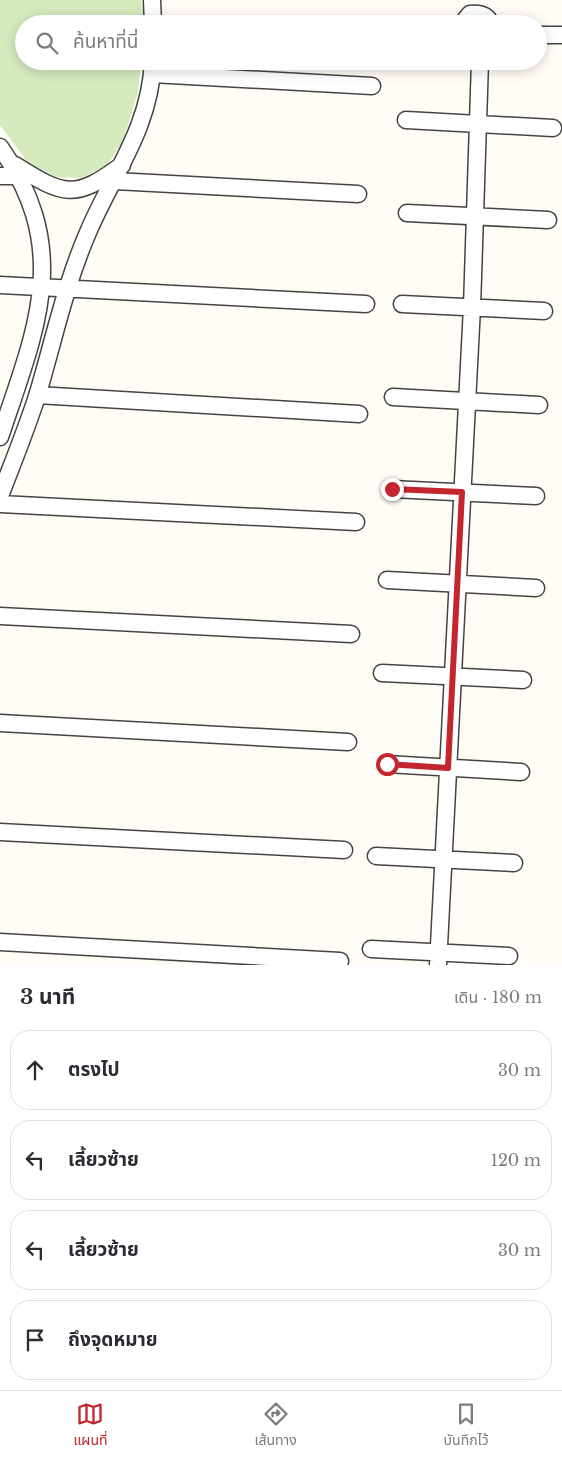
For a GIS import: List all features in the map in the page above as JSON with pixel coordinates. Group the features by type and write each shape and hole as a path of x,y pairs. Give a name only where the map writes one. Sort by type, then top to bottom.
{"street":[{"path":"152,0 153,15"},
{"path":"466,13 484,15"},
{"path":"547,35 562,36"},
{"path":"0,496 37,395 68,289 90,230 115,182 139,128 152,70"},
{"path":"176,70 372,86"},
{"path":"438,959 472,307 480,70"},
{"path":"406,120 553,128"},
{"path":"0,146 16,170 33,206 40,235 42,287 34,329 7,394 0,437"},
{"path":"0,176 16,170 49,186 67,190 83,189 97,183 122,165"},
{"path":"115,182 358,194"},
{"path":"407,212 548,220"},
{"path":"0,285 366,304"},
{"path":"402,304 544,311"},
{"path":"37,395 359,414"},
{"path":"393,397 539,405"},
{"path":"392,489 536,496"},
{"path":"0,504 356,522"},
{"path":"387,580 536,588"},
{"path":"0,616 351,634"},
{"path":"382,673 523,680"},
{"path":"0,724 348,742"},
{"path":"387,764 521,772"},
{"path":"0,832 344,850"},
{"path":"376,856 514,863"},
{"path":"0,942 340,961"},
{"path":"371,949 438,959 509,956"}],"green space":[{"path":"0,0 141,0 144,15 15,15 15,70 140,70 138,92 123,141 107,165 82,178 57,177 29,164 0,125"}],"route":[{"path":"387,764 448,768 462,492 392,489"}]}
